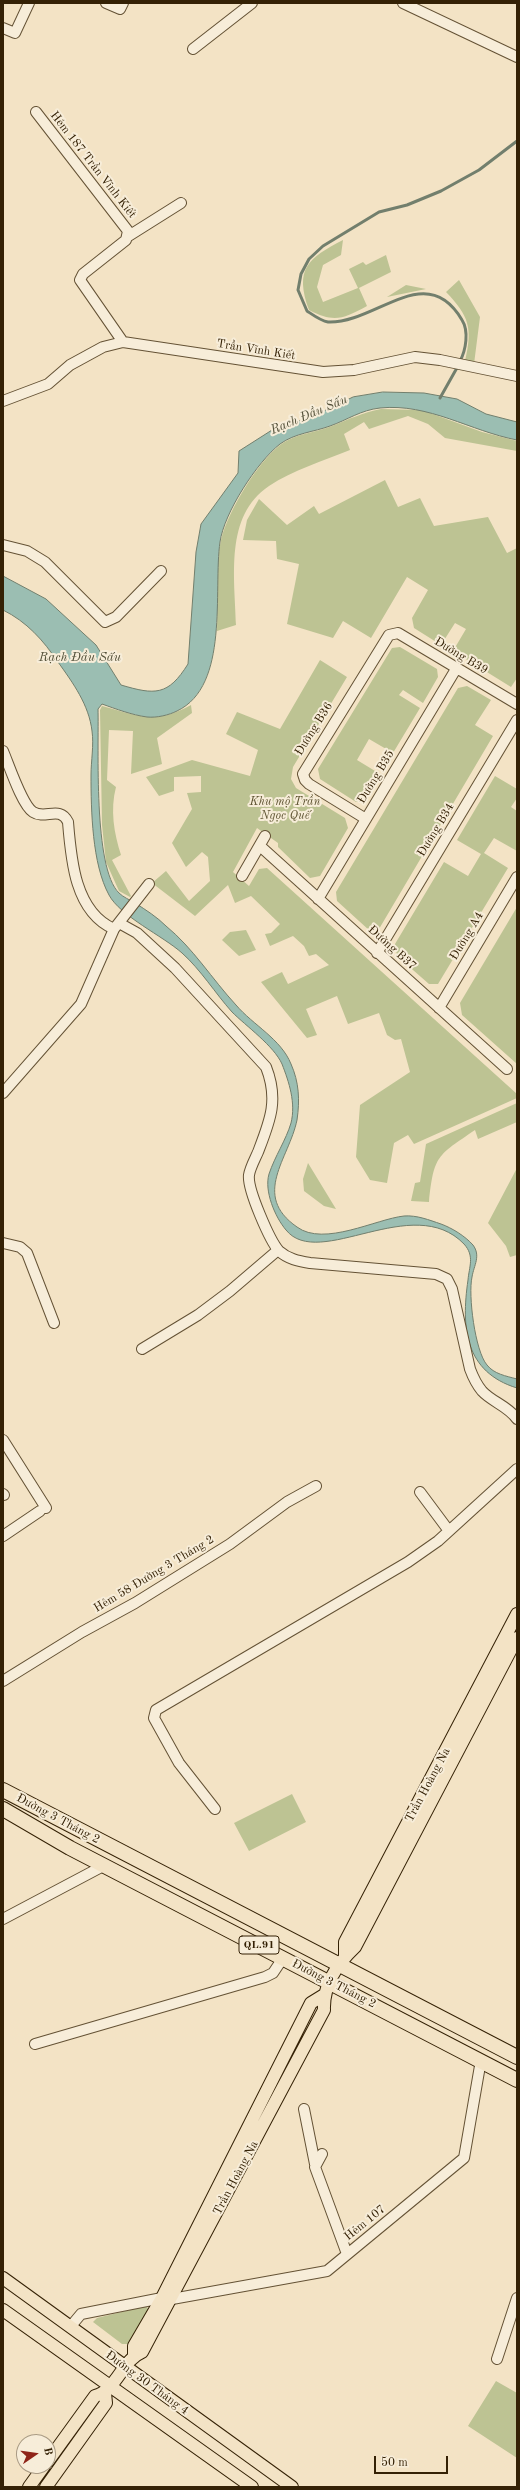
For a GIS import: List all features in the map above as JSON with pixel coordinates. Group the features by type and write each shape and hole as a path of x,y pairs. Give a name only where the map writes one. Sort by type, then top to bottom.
{"highway":[{"name":"Đường 3 Tháng 2","path":"3,1790 342,1961 517,2057"},
{"name":"Đường 3 Tháng 2","path":"3,1809 70,1848 517,2080"}],"main road":[{"name":"Trần Hoàng Na","path":"342,1961 345,1942 517,1614"},
{"name":"Trần Hoàng Na","path":"56,2450 95,2396 108,2389 126,2367 134,2355 134,2346 167,2298 311,2003 324,1995 342,1961 355,1947 517,1638"},
{"name":"Đường 30 Tháng 4","path":"3,2278 292,2487"},
{"name":"Đường 30 Tháng 4","path":"3,2310 108,2389 252,2487"},
{"name":"Trần Hoàng Na","path":"46,2487 106,2403 108,2389"},
{"path":"29,2487 38,2474"}],"street":[{"path":"3,28 15,33 29,3"},
{"path":"106,3 120,9 123,3"},
{"path":"193,49 252,3"},
{"path":"403,3 517,57"},
{"name":"Hẻm 187 Trần Vĩnh Kiết","path":"36,112 126,228 127,237 83,274 80,280 123,342"},
{"path":"127,237 181,203"},
{"name":"Trần Vĩnh Kiết","path":"3,401 48,384 70,365 103,347 123,342 323,372 354,370 415,357 517,376"},
{"path":"3,545 27,551 46,562 105,622 116,617 161,571"},
{"name":"Đường B39","path":"392,634 398,633 517,704"},
{"name":"Đường B36","path":"366,819 309,784 303,774 386,637 392,634"},
{"name":"Đường B35","path":"318,899 456,669"},
{"name":"Đường B34","path":"377,952 517,720"},
{"path":"3,751 29,809 39,814 60,813 65,816 68,822 73,868 90,912 101,924 117,925 137,933 175,968 266,1067 272,1084 274,1102 264,1136 249,1174 249,1186 278,1250 291,1260 436,1274 447,1280 452,1289 470,1369 475,1381 483,1392 517,1418"},
{"path":"242,876 265,836"},
{"name":"Đường B37","path":"260,846 507,1069"},
{"name":"Đường A4","path":"438,1008 517,877"},
{"path":"3,1093 82,1004 117,925 149,884"},
{"path":"3,1243 20,1247 27,1253 54,1323"},
{"path":"142,1349 203,1311 278,1250"},
{"path":"3,1440 43,1509 3,1536"},
{"path":"215,1809 179,1763 154,1718 156,1710 248,1654 358,1593 408,1562 449,1532 517,1469"},
{"name":"Hẻm 58 Đường 3 Tháng 2","path":"3,1681 82,1632 135,1603 230,1544 287,1502 316,1486"},
{"path":"420,1492 449,1532"},
{"path":"3,1919 105,1865"},
{"path":"35,2044 265,1977 273,1973 283,1958"},
{"name":"Hẻm 107","path":"71,2326 81,2314 327,2271 464,2158 481,2060"},
{"path":"304,2109 315,2164 347,2254"},
{"path":"315,2164 322,2154"},
{"path":"497,2358 517,2298"}],"green space":[{"path":"343,240 341,255 323,265 317,287 323,302 358,288 349,269 363,262 366,265 386,255 391,272 359,288 367,306 351,314 338,318 325,317 309,310 303,284 304,275 307,266 313,259 331,246"},
{"path":"459,280 480,317 474,364 465,361 469,340 467,323 460,308 446,292"},
{"path":"406,285 426,289 387,297"},
{"path":"381,409 422,410 482,432 517,441 517,451 445,438 428,424 408,416 369,429 364,422 344,434 350,450 298,470 278,480 255,499 245,514 235,549 234,588 236,625 217,631 217,573 221,540 230,515 244,488 253,475 271,453 286,441 362,414"},
{"path":"385,480 398,507 420,498 434,526 488,517 507,553 517,548 517,678 511,687 453,651 466,629 455,623 441,645 414,628 412,618 428,590 407,577 371,638 343,621 333,638 287,624 299,564 277,559 276,541 243,540 247,520 259,499 287,525 314,506 319,514"},
{"path":"400,647 437,669 438,677 423,703 403,690 399,695 420,708 393,753 369,739 357,760 380,774 365,799 356,802 320,779 318,769 392,648"},
{"name":"Khu mộ Trần Ngọc Quế","path":"320,660 347,677 293,767 291,779 296,788 345,818 348,828 320,876 310,878 278,847 278,843 257,828 233,872 249,886 259,869 267,868 517,1094 517,1098 414,1144 408,1135 394,1143 387,1183 370,1180 356,1157 360,1105 410,1072 401,1039 395,1040 387,1035 379,1013 348,1024 337,996 306,1009 317,1035 307,1038 261,982 282,972 288,984 329,965 316,954 309,956 304,946 293,936 270,946 265,934 271,933 280,924 251,896 235,903 228,885 195,916 152,883 166,871 189,901 210,881 208,857 202,852 186,867 172,843 192,809 187,793 201,792 201,776 174,777 174,791 159,796 146,777 192,760 250,776 258,750 226,734 237,712 280,729"},
{"path":"467,686 491,700 475,725 493,736 379,929 370,931 337,901 336,892 458,688"},
{"path":"191,705 192,713 157,738 162,764 131,774 133,731 109,730 107,780 116,787 113,813 116,838 121,855 112,860 131,896 130,897 119,891 106,862 102,825 100,710 102,706 126,713 147,717 157,717 167,715"},
{"path":"495,776 517,789 517,798 511,807 517,811 517,851 494,838 484,853 508,868 438,984 429,984 397,956 395,944 444,862 468,876 481,854 457,840"},
{"path":"517,907 517,1064 462,1015 460,1003"},
{"path":"246,930 256,950 239,956 222,940 230,932"},
{"path":"517,1103 517,1122 478,1139 475,1130 452,1146 445,1152 436,1165 429,1202 411,1201 415,1183 420,1182 426,1144"},
{"path":"308,1163 336,1209 324,1206 304,1191 303,1179"},
{"path":"517,1168 517,1255 510,1257 506,1246 488,1223"},
{"path":"292,1794 306,1822 249,1851 234,1823"},
{"path":"146,2306 149,2310 129,2344 122,2344 93,2322 97,2318"},
{"path":"496,2381 517,2393 517,2458 468,2426"}],"water":[{"name":"Rạch Đầu Sấu","path":"383,392 424,393 457,399 486,414 517,422 517,440 415,410 380,408 367,411 324,428 292,437 280,444 271,452 261,463 243,489 228,517 223,530 218,562 216,635 212,659 205,681 194,699 177,711 167,715 155,717 136,715 102,704 98,709 98,777 101,834 105,859 111,879 119,893 151,914 176,935 194,954 236,1005 281,1047 291,1064 296,1078 298,1091 297,1120 281,1163 275,1189 276,1202 283,1215 297,1227 308,1232 321,1234 350,1230 392,1218 414,1216 441,1224 462,1235 473,1245 477,1257 472,1277 471,1296 479,1348 487,1365 493,1371 517,1379 517,1388 500,1381 486,1371 470,1346 465,1315 470,1257 464,1244 443,1230 419,1225 394,1227 321,1242 301,1240 286,1230 282,1225 274,1211 269,1196 268,1181 271,1167 289,1129 293,1108 291,1093 282,1064 273,1050 232,1012 202,974 182,953 122,911 109,895 99,868 92,820 91,770 93,736 88,712 75,686 46,646 34,632 20,620 3,610 3,576 46,599 96,645 121,685 152,691 167,687 174,682 188,664 196,552 201,524 238,473 239,451 283,423 305,420 353,397"}],"waterway":[{"path":"460,361 464,352 466,340 464,324 448,303 433,295 416,294 346,320 328,322 307,311 298,290 301,274 309,259 323,246 379,212 407,205 441,191 479,170 517,141"},
{"path":"440,398 458,366"}]}
